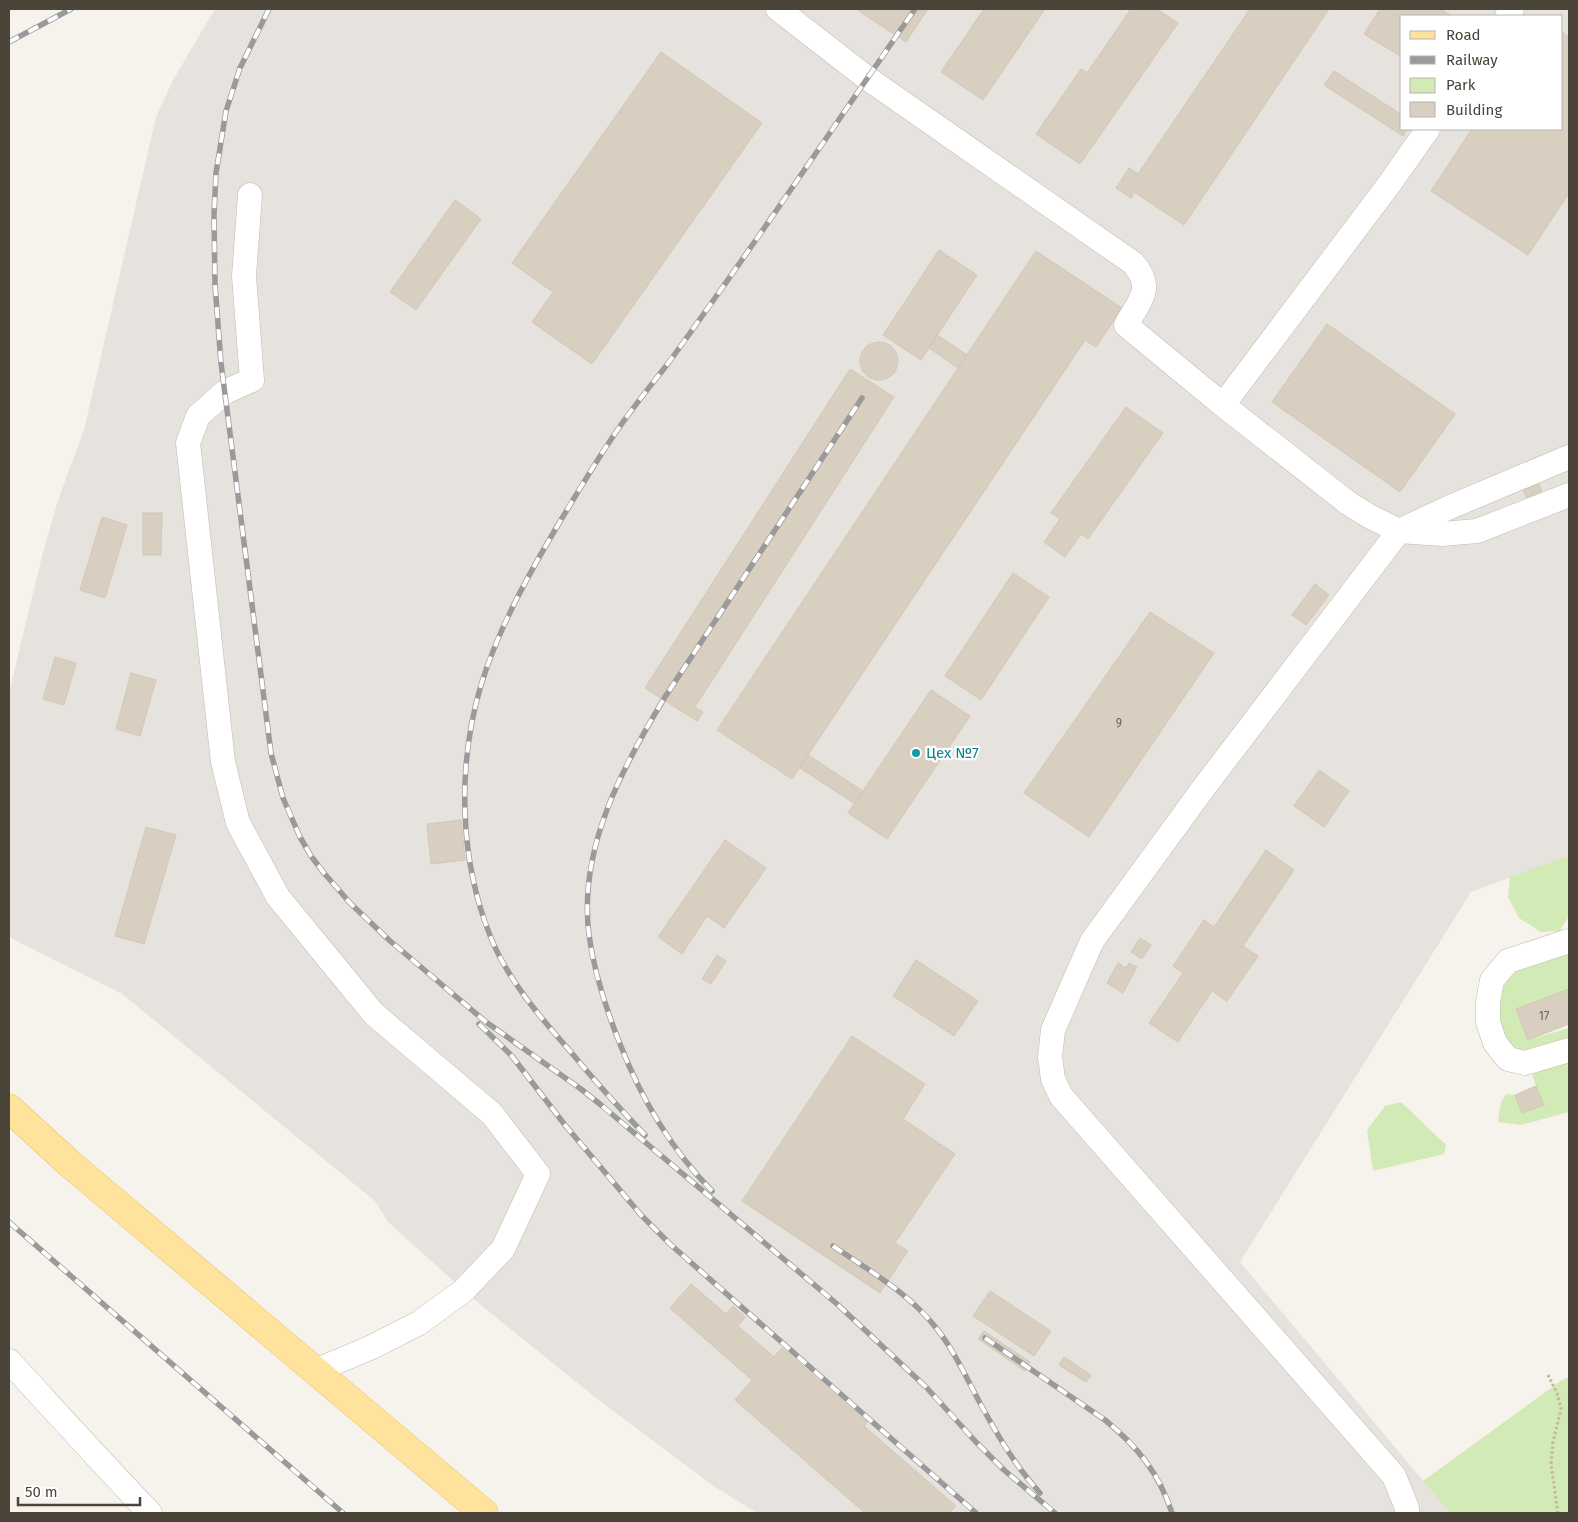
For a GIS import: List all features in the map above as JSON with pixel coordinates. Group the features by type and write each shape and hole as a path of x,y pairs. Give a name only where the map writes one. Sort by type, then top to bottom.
{"main road":[{"path":"9,1108 70,1164 484,1513"}],"street":[{"path":"782,10 867,78 1133,263 1140,271 1145,288 1126,325 1223,405 1348,503 1368,516 1399,530 1442,534 1477,531 1569,495"},
{"path":"1223,405 1390,183 1427,130"},
{"path":"250,195 244,276 252,380 225,392 198,416 188,443 222,762 238,823 278,897 374,1014 492,1114 538,1174 503,1249 463,1291 419,1323 372,1347 315,1371"},
{"path":"1407,1513 1407,1508 1394,1476 1061,1096 1053,1079 1050,1057 1053,1030 1092,941 1202,790 1399,530 1569,457"},
{"path":"1569,941 1508,961 1492,980 1488,1002 1488,1022 1495,1043 1508,1059 1525,1063 1569,1050"},
{"path":"9,1361 150,1513"}],"path":[{"path":"1548,1375 1557,1393 1561,1409 1553,1442 1551,1464 1558,1513"}],"shaded area":[{"path":"215,9 1569,9 1569,859 1565,857 1471,892 1240,1262 1450,1513 757,1513 712,1485 596,1398 471,1297 388,1222 375,1201 121,993 9,937 9,693 42,556 58,500 84,430 156,117 173,80"}],"green space":[{"path":"1565,857 1569,859 1569,916 1560,931 1541,932 1519,918 1508,897 1510,877"},
{"path":"1569,944 1569,989 1516,1009 1528,1040 1569,1028 1569,1040 1521,1054 1503,1045 1492,1009 1509,964"},
{"path":"1569,1055 1569,1112 1521,1125 1498,1122 1501,1102 1506,1094 1515,1095 1522,1113 1543,1105 1530,1069"},
{"path":"1401,1102 1446,1145 1444,1154 1373,1171 1367,1130 1385,1106"},
{"path":"1569,1377 1569,1513 1450,1513 1423,1481 1562,1380"}],"building":[{"path":"856,9 928,9 906,42"},
{"path":"984,9 1045,9 983,100 941,72"},
{"path":"1131,9 1157,9 1178,23 1080,164 1036,134 1081,69 1087,73"},
{"path":"1250,9 1329,9 1184,225 1134,192 1131,198 1116,188 1129,168 1138,174"},
{"path":"1380,9 1440,9 1450,15 1400,15 1400,56 1364,34"},
{"path":"1563,33 1569,37 1569,193 1528,255 1431,191 1471,130 1563,130"},
{"path":"661,52 762,123 592,364 532,322 553,292 512,263"},
{"path":"1334,71 1400,114 1400,130 1406,130 1403,136 1324,85"},
{"path":"455,200 481,219 416,310 390,292"},
{"path":"939,250 977,275 921,360 883,335"},
{"path":"1036,251 1122,308 1096,347 1085,340 792,779 717,730"},
{"path":"1327,324 1455,414 1400,492 1272,402"},
{"path":"937,335 967,355 958,368 929,348"},
{"path":"879,342 893,347 898,361 893,375 879,380 865,375 860,361 865,347"},
{"path":"850,369 894,397 695,707 703,712 697,721 645,688"},
{"path":"1126,407 1163,433 1088,539 1081,534 1065,557 1044,542 1060,519 1051,513"},
{"path":"1539,484 1544,497 1529,503 1523,490"},
{"path":"143,513 162,513 161,555 143,555"},
{"path":"102,517 127,525 105,598 80,590"},
{"path":"1013,573 1049,597 981,700 945,676"},
{"path":"1315,584 1329,595 1306,625 1292,615"},
{"path":"1150,612 1214,653 1089,837 1024,793"},
{"path":"55,657 76,663 64,705 43,699"},
{"path":"131,673 156,680 140,736 116,729"},
{"name":"Цех №7","path":"931,690 970,716 887,839 848,813"},
{"path":"808,755 863,791 855,804 800,768"},
{"path":"1319,770 1349,791 1324,827 1294,806"},
{"path":"461,820 465,860 431,864 427,824"},
{"path":"146,827 176,835 144,944 115,936"},
{"path":"725,840 766,868 724,928 707,916 682,954 658,937"},
{"path":"1266,850 1294,870 1243,946 1258,956 1227,1001 1212,991 1178,1042 1149,1023 1183,973 1173,966 1204,920 1214,927"},
{"path":"1140,938 1151,945 1142,959 1131,952"},
{"path":"717,955 726,961 711,984 702,979"},
{"path":"916,960 978,1001 954,1036 893,996"},
{"path":"1118,963 1126,968 1129,963 1137,967 1123,993 1107,983"},
{"path":"1569,989 1569,1024 1528,1040 1516,1009"},
{"path":"852,1036 925,1084 903,1119 955,1154 895,1243 908,1251 880,1293 742,1201"},
{"path":"1536,1086 1544,1105 1522,1113 1515,1095"},
{"path":"691,1284 726,1314 733,1306 745,1317 738,1326 774,1357 782,1348 867,1422 864,1426 956,1506 949,1513 865,1513 735,1400 752,1380 670,1308"},
{"path":"990,1291 1051,1331 1034,1356 973,1316"},
{"path":"984,1331 1030,1362 1025,1371 978,1339"},
{"path":"1064,1357 1091,1375 1086,1382 1059,1365"}],"railway":[{"path":"9,42 71,9"},
{"path":"269,9 240,68 226,111 216,173 214,215 215,285 221,363 271,753 283,798 300,837 324,873 351,904 389,940 486,1022 601,1105 837,1304 926,1387 1004,1470 1055,1513"},
{"path":"645,1135 597,1083 536,1011 506,969 491,938 480,908 467,845 465,780 473,716 481,685 496,644 523,586 591,470 626,417 673,357 745,256 915,9"},
{"path":"712,1191 683,1158 658,1122 637,1084 615,1031 597,977 591,949 587,903 590,872 607,810 633,752 649,724 862,398"},
{"path":"479,1024 511,1055 565,1125 641,1215 671,1245 976,1513"},
{"path":"9,1222 343,1513"},
{"path":"833,1246 902,1294 937,1329 955,1356 987,1417 1008,1451 1040,1493"},
{"path":"985,1338 1117,1430 1137,1450 1154,1473 1172,1513"}],"place":[{"name":"Цех №7","path":"916,753"}]}
